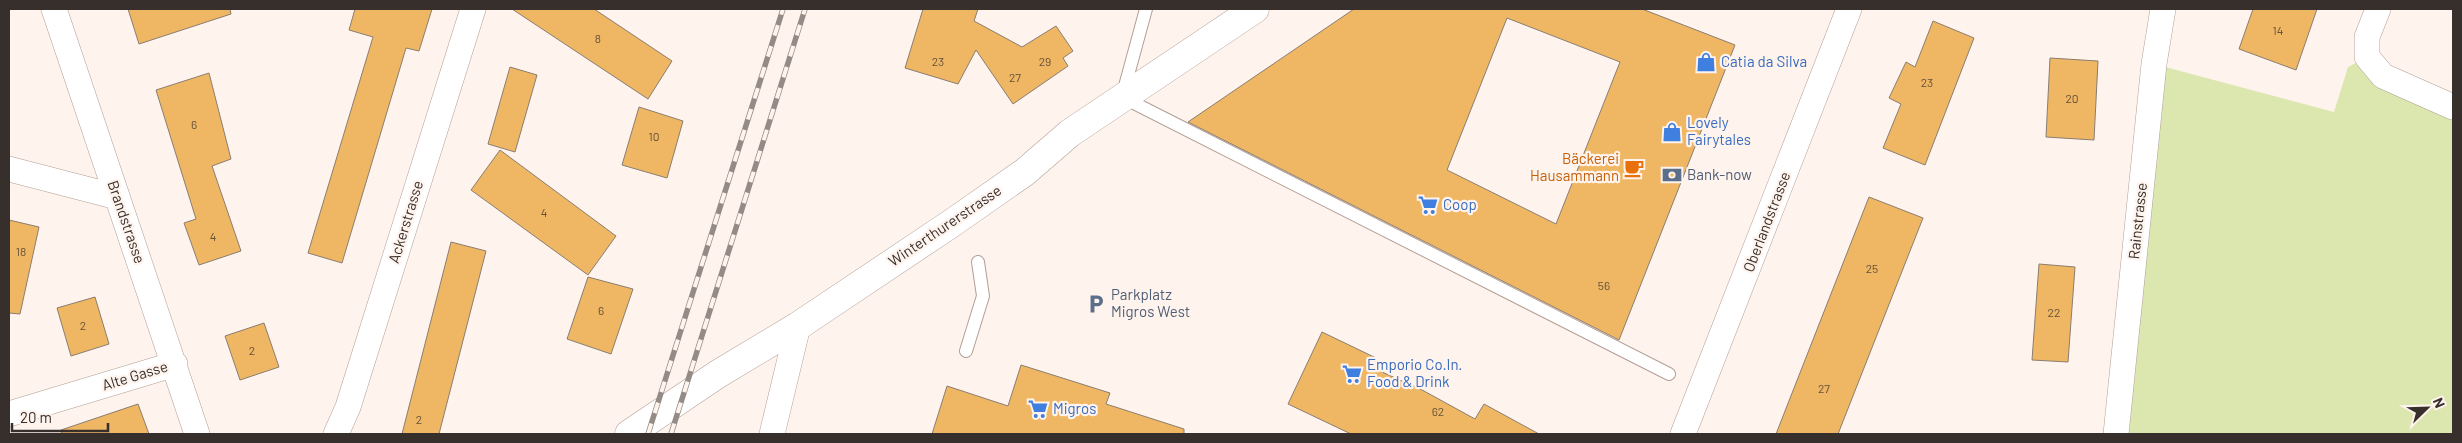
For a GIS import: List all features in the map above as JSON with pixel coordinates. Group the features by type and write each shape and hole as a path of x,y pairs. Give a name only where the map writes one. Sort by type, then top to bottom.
{"main road":[{"name":"Winterthurerstrasse","path":"629,434 718,374 798,326 996,193 1070,132 1255,9"}],"street":[{"name":"Brandstrasse","path":"54,9 197,434"},
{"name":"Ackerstrasse","path":"336,434 348,407 473,9"},
{"name":"Oberlandstrasse","path":"1683,434 1849,9"},
{"name":"Rainstrasse","path":"2116,434 2154,64 2163,9"},
{"path":"2378,9 2367,37 2367,58 2384,76 2453,108"},
{"path":"9,169 117,196"},
{"path":"772,434 798,326"},
{"name":"Alte Gasse","path":"9,414 175,364"}],"lane":[{"path":"1146,9 1122,97 1670,374"},
{"path":"966,351 983,296 978,262"}],"green space":[{"path":"2367,57 2453,107 2453,434 2116,434 2154,64 2334,112 2348,67"}],"building":[{"path":"128,9 230,9 231,14 139,44"},
{"path":"355,9 432,9 419,51 406,48 342,263 308,253 373,37 349,30"},
{"path":"512,9 594,9 672,61 648,99"},
{"path":"923,9 978,9 974,21 1022,47 1056,26 1073,51 1063,58 1068,66 1013,104 976,50 958,84 905,68"},
{"path":"1354,9 1642,9 1735,45 1619,340 1188,122","holes":["1507,18 1620,62 1556,224 1447,170"]},
{"path":"2253,9 2317,9 2296,70 2239,49"},
{"path":"1933,21 1974,38 1925,165 1883,148 1901,104 1889,98 1906,62 1915,67"},
{"path":"2050,58 2098,61 2094,140 2046,137"},
{"path":"510,67 537,75 515,152 488,144"},
{"path":"209,73 231,159 212,166 241,251 199,265 184,223 196,219 156,90"},
{"path":"639,107 683,121 667,178 622,165"},
{"path":"500,150 616,236 588,275 471,190"},
{"path":"1869,197 1923,218 1838,434 1776,434"},
{"path":"9,220 39,227 20,314 9,313"},
{"path":"451,242 486,251 439,434 402,434"},
{"path":"2039,264 2075,267 2068,362 2032,360"},
{"path":"588,277 633,289 611,354 567,339"},
{"path":"95,297 109,344 71,356 57,308"},
{"path":"264,323 279,367 240,380 225,336"},
{"path":"1322,332 1376,358 1371,367 1424,391 1475,419 1484,404 1539,434 1351,434 1288,404"},
{"path":"1021,365 1110,393 1106,404 1184,429 1184,434 932,434 947,386 1008,406"},
{"path":"138,404 149,434 62,434 61,430"}],"railway":[{"path":"648,434 783,9"},
{"path":"671,434 805,9"}],"place":[{"name":"Catia da Silva","path":"1706,62"},
{"name":"Lovely Fairytales","path":"1672,132"},
{"name":"Bäckerei Hausammann","path":"1634,168"},
{"name":"Bank-now","path":"1672,175"},
{"name":"Coop","path":"1428,205"},
{"name":"Parkplatz Migros West","path":"1096,304"},
{"name":"Emporio Co.In. Food & Drink","path":"1352,374"},
{"name":"Migros","path":"1038,409"}]}
